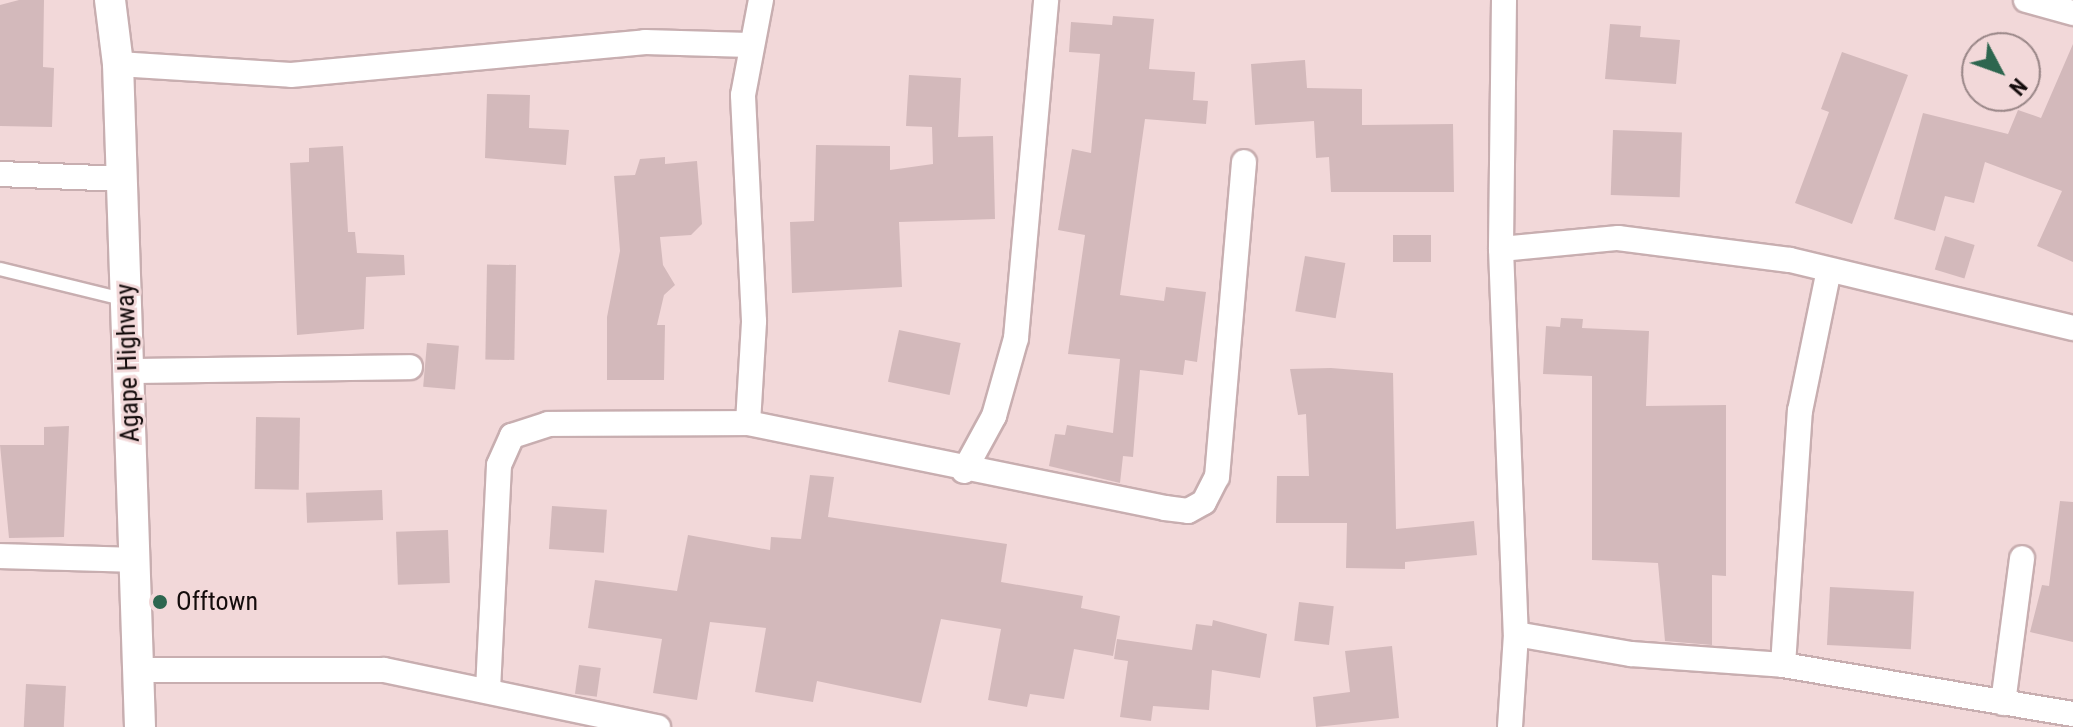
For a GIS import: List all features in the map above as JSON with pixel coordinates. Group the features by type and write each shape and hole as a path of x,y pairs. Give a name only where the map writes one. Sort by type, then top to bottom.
{"street":[{"name":"Agape Highway","path":"110,0 118,64 140,727"},
{"path":"748,423 754,321 743,95 750,45 761,0"},
{"path":"964,471 994,416 1016,338 1046,0"},
{"path":"1504,0 1501,249 1516,634 1510,727"},
{"path":"2026,0 2073,13"},
{"path":"118,64 291,75 645,42 750,45"},
{"path":"488,690 493,508 512,436 584,421 748,423 964,471 1165,508 1188,511 1204,502 1217,477 1244,162"},
{"path":"0,174 122,179"},
{"path":"1501,249 1618,238 1829,270 2073,328"},
{"path":"1783,665 1800,411 1829,270"},
{"path":"129,371 410,367"},
{"path":"0,556 135,560"},
{"path":"2003,703 2022,558"},
{"path":"1516,634 1631,654 1783,665 2073,714"},
{"path":"139,670 384,670 658,727"}],"lane":[{"path":"0,269 126,300"}],"building":[{"path":"19,0 44,0 43,67 54,68 52,127 0,126 0,5"},
{"path":"1113,16 1154,19 1149,69 1195,72 1193,100 1208,101 1206,124 1145,119 1120,295 1164,301 1166,287 1206,292 1197,362 1185,360 1183,375 1140,370 1133,457 1123,456 1120,483 1049,466 1055,434 1065,435 1067,425 1113,433 1120,359 1068,354 1085,235 1058,230 1072,149 1091,153 1100,54 1069,52 1071,22 1112,25"},
{"path":"1610,24 1641,26 1640,37 1680,40 1676,84 1605,79"},
{"path":"2073,44 2073,262 2037,246 2062,191 1985,162 1974,203 1945,196 1935,231 1894,219 1923,113 2008,134 2017,112 2041,118"},
{"path":"1842,52 1908,75 1852,224 1795,203 1829,112 1821,109"},
{"path":"1305,60 1307,88 1362,89 1362,125 1453,124 1454,192 1331,192 1329,157 1316,158 1314,121 1255,125 1251,64"},
{"path":"909,75 961,78 958,137 993,136 995,219 899,222 902,287 792,293 790,222 814,221 816,145 890,146 890,170 933,164 932,127 906,126"},
{"path":"487,94 530,95 529,128 569,130 566,165 485,158"},
{"path":"1613,130 1682,132 1680,197 1611,195"},
{"path":"343,146 348,232 355,232 357,253 404,255 405,275 366,277 364,329 297,335 290,163 309,162 309,148"},
{"path":"665,157 665,164 697,161 702,224 691,235 660,237 663,265 675,285 664,295 657,325 665,325 664,380 607,380 607,317 620,251 614,176 635,175 640,159"},
{"path":"1393,235 1431,235 1431,262 1393,262"},
{"path":"1945,236 1975,245 1964,279 1935,269"},
{"path":"1305,256 1345,263 1336,318 1295,311"},
{"path":"487,264 516,265 514,360 485,359"},
{"path":"1561,318 1583,319 1582,328 1649,331 1646,406 1726,405 1726,576 1712,575 1712,645 1665,641 1658,563 1592,560 1592,376 1543,374 1546,326 1560,327"},
{"path":"899,330 961,343 950,395 888,382"},
{"path":"427,343 459,346 455,390 423,387"},
{"path":"1331,368 1393,373 1396,529 1474,521 1477,555 1405,562 1405,569 1346,568 1347,523 1276,523 1277,476 1309,476 1306,414 1298,415 1290,369"},
{"path":"256,417 300,418 299,490 255,489"},
{"path":"69,426 64,537 9,538 0,445 44,445 44,427"},
{"path":"810,475 834,477 828,517 1007,544 1001,582 1083,596 1081,608 1120,616 1113,656 1074,649 1064,699 1030,694 1027,707 988,700 1001,629 941,619 921,703 817,681 813,702 755,692 766,628 710,622 697,700 653,693 662,639 588,628 595,580 677,591 688,535 770,550 771,537 801,539"},
{"path":"382,490 383,520 307,523 306,493"},
{"path":"2060,501 2073,502 2073,642 2030,632 2042,585 2049,586"},
{"path":"552,506 607,510 604,553 549,549"},
{"path":"448,530 450,583 398,585 396,532"},
{"path":"1830,587 1914,591 1911,649 1827,645"},
{"path":"1299,602 1334,606 1329,645 1294,641"},
{"path":"1213,620 1267,634 1260,678 1212,670 1209,710 1153,706 1151,721 1120,717 1128,661 1114,659 1117,639 1192,650 1196,624 1212,626"},
{"path":"1392,646 1399,718 1316,727 1313,697 1350,692 1345,651"},
{"path":"579,665 601,668 597,697 575,694"},
{"path":"26,684 66,686 64,727 24,727"}],"place":[{"name":"Offtown","path":"160,602"}]}
